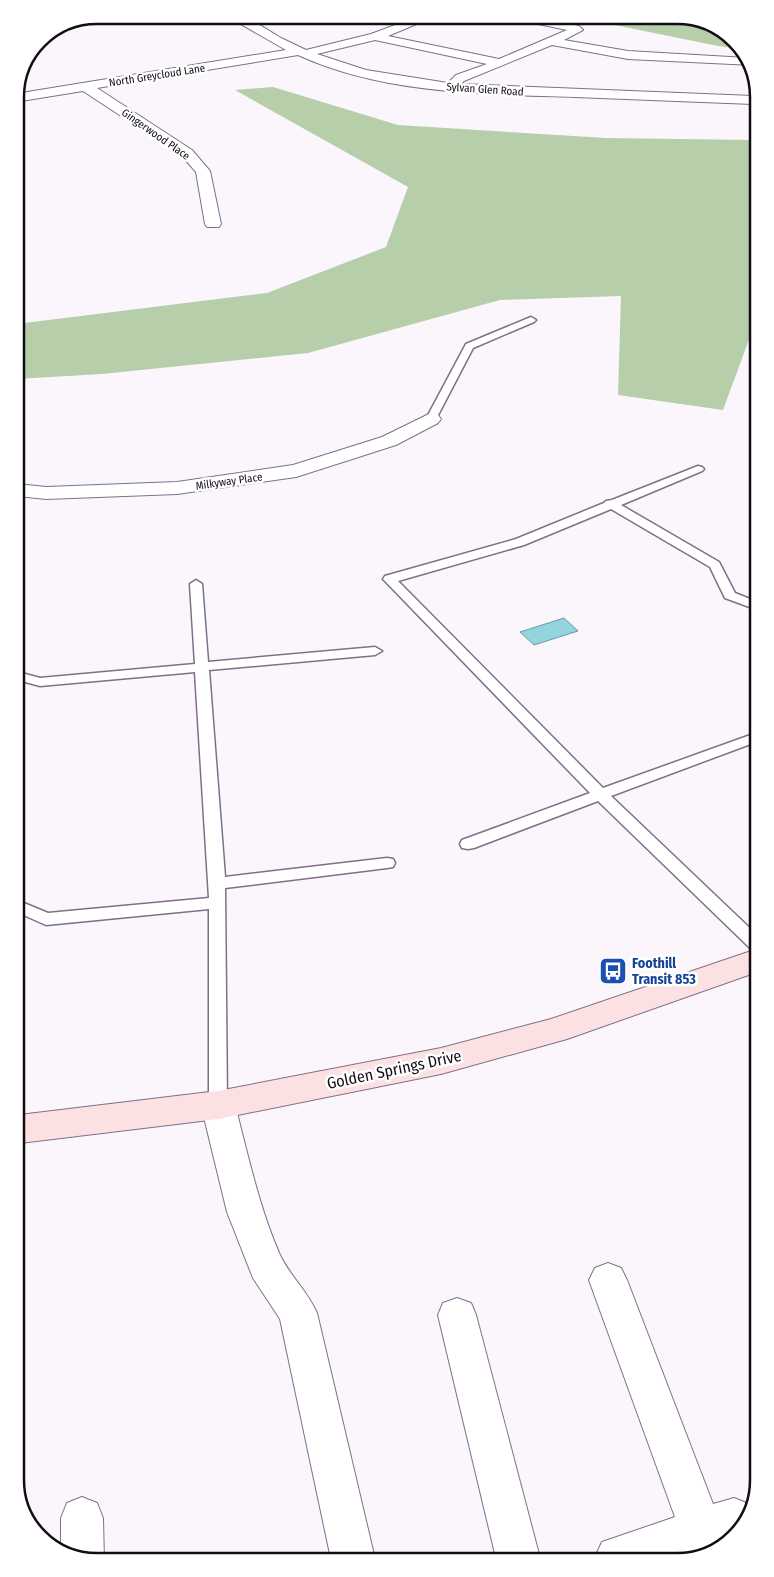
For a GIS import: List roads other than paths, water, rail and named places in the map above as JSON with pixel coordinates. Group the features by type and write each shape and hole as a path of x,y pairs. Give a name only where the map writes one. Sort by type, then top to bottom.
{"main road":[{"name":"Golden Springs Drive","path":"24,1129 218,1105 441,1061 546,1033 750,962"}],"street":[{"name":"Sylvan Glen Road","path":"252,24 301,53 340,67 384,78 451,87 525,92 750,100"},
{"name":"North Greycloud Lane","path":"24,97 301,53 375,36 411,24"},
{"path":"451,87 460,78 577,30 555,24"},
{"path":"375,36 500,63"},
{"path":"551,41 628,55 742,62"},
{"path":"677,59 678,73"},
{"name":"Gingerwood Place","path":"86,87 187,153 203,171 212,224"},
{"name":"Milkyway Place","path":"24,491 46,493 177,488 296,471 388,441 431,419"},
{"path":"218,1105 245,1212 266,1266 298,1313 352,1553"},
{"path":"608,1280 717,1525 630,1553"},
{"path":"457,1315 517,1553"},
{"path":"82,1518 83,1552"}],"lane":[{"path":"431,419 469,346 531,320"},
{"path":"698,469 610,503 520,542 389,579 601,795 750,938"},
{"path":"610,503 715,565 730,595 750,603"},
{"path":"196,584 217,882 218,1105"},
{"path":"24,678 40,682 375,651"},
{"path":"468,844 750,739"},
{"path":"217,882 387,863"},
{"path":"24,909 46,919 217,903"}],"water":[{"path":"564,618 578,631 534,645 520,632"}],"place":[{"name":"Foothill Transit 853","path":"613,971"}]}
